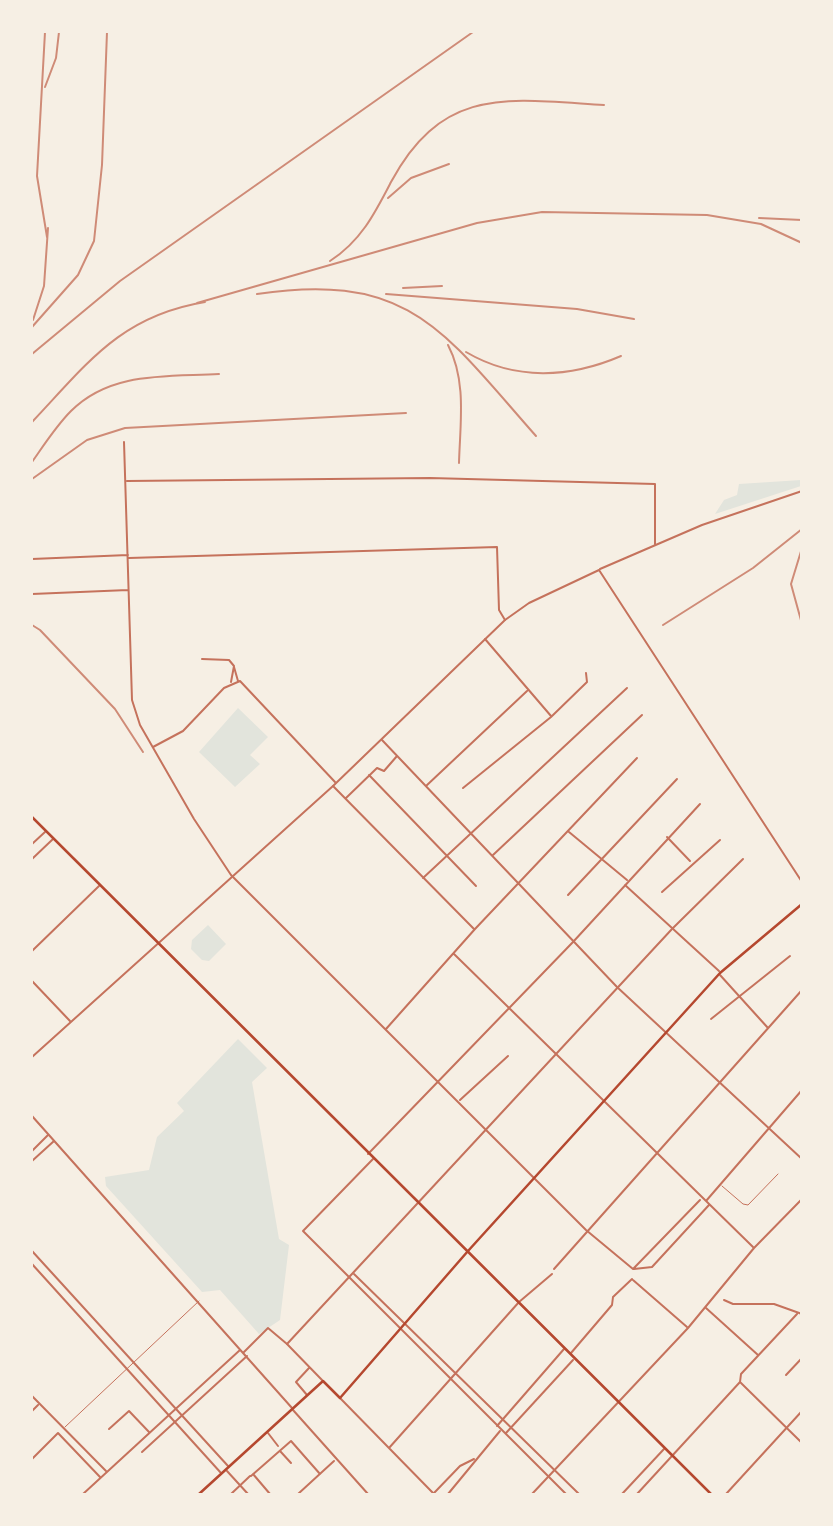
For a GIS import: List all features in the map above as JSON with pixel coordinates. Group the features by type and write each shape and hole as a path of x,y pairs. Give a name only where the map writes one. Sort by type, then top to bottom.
{"main road":[{"path":"32,817 711,1494"},
{"path":"199,1494 323,1381 340,1398 468,1251 720,974 802,904"}],"street":[{"path":"124,442 132,700 140,725 194,819 232,875 586,1230 633,1270 652,1267 709,1205"},
{"path":"126,481 430,478 655,484 655,544"},
{"path":"32,1057 333,786 505,620 528,603 655,544 802,491"},
{"path":"32,559 497,547 499,610 505,620"},
{"path":"599,570 802,882"},
{"path":"32,594 129,590"},
{"path":"485,639 552,717"},
{"path":"202,659 229,660 234,666 238,681"},
{"path":"230,684 234,666"},
{"path":"463,788 552,717 587,682 586,673"},
{"path":"153,747 183,731 230,684 238,681 242,682 336,783"},
{"path":"423,878 627,688"},
{"path":"426,786 527,691"},
{"path":"493,856 642,715"},
{"path":"383,740 617,987 802,1159"},
{"path":"345,798 379,767 384,771 398,756"},
{"path":"386,1029 475,929 637,758"},
{"path":"369,775 476,886"},
{"path":"568,895 677,779"},
{"path":"333,786 475,929"},
{"path":"368,1154 507,1007 573,942 667,836 700,804"},
{"path":"32,844 46,831"},
{"path":"569,831 627,881"},
{"path":"667,836 692,862"},
{"path":"32,859 53,839"},
{"path":"662,892 692,862 720,841"},
{"path":"288,1344 555,1053 672,929 743,859"},
{"path":"624,884 720,974 768,1028"},
{"path":"32,951 100,886"},
{"path":"454,954 754,1248"},
{"path":"711,1019 790,956"},
{"path":"32,981 71,1021"},
{"path":"554,1269 802,990"},
{"path":"459,1100 509,1056"},
{"path":"705,1202 802,1090"},
{"path":"32,1116 368,1494"},
{"path":"32,1151 49,1135"},
{"path":"32,1161 55,1140"},
{"path":"373,1158 303,1231 405,1324 579,1494"},
{"path":"570,1353 612,1305 613,1297 632,1277 633,1270 701,1198"},
{"path":"533,1494 620,1403 688,1328 754,1248 802,1199"},
{"path":"32,1251 176,1409 248,1494"},
{"path":"36,1256 32,1262 222,1474"},
{"path":"389,1448 519,1302 552,1274"},
{"path":"352,1275 354,1285 566,1494"},
{"path":"632,1277 688,1328"},
{"path":"724,1300 733,1304 774,1304 802,1314"},
{"path":"705,1307 758,1355"},
{"path":"637,1494 740,1382 741,1374 797,1314"},
{"path":"83,1494 268,1328 288,1344 323,1381"},
{"path":"497,1426 565,1348"},
{"path":"142,1452 247,1356"},
{"path":"505,1433 575,1358"},
{"path":"786,1375 802,1358"},
{"path":"307,1396 296,1382 310,1367"},
{"path":"740,1382 802,1443"},
{"path":"32,1396 107,1472"},
{"path":"340,1398 434,1494 460,1466 475,1458"},
{"path":"32,1411 39,1405"},
{"path":"108,1429 129,1410 150,1433"},
{"path":"726,1494 802,1411"},
{"path":"449,1494 468,1473 475,1458 501,1430"},
{"path":"32,1459 58,1433 101,1478"},
{"path":"267,1433 290,1464"},
{"path":"231,1494 279,1448 292,1441 320,1474"},
{"path":"622,1494 665,1448"},
{"path":"298,1494 335,1460"},
{"path":"251,1475 270,1494"}],"lane":[{"path":"720,1185 748,1205 778,1174"},
{"path":"552,1274 554,1269"},
{"path":"58,1433 199,1301"}],"shaded area":[{"path":"801,480 801,486 715,514 724,500 737,495 739,484"},
{"path":"238,708 268,737 250,755 260,764 235,787 199,752"},
{"path":"208,925 226,944 209,961 202,960 191,949 192,940"},
{"path":"238,1039 267,1068 252,1082 279,1239 289,1245 280,1320 259,1334 220,1290 202,1292 106,1186 105,1177 149,1170 157,1137 184,1111 177,1103"}],"railway":[{"path":"45,32 37,176 47,237"},
{"path":"45,87 56,58 59,32"},
{"path":"32,327 78,275 94,241 102,165 107,32"},
{"path":"32,354 120,281 473,32"},
{"path":"330,261 350,245 366,226 411,151 433,128 456,113 481,105 509,101 604,105"},
{"path":"388,198 411,178 449,164"},
{"path":"197,303 477,223 542,212 707,215 761,224 802,243"},
{"path":"759,218 802,220"},
{"path":"33,320 44,286 48,228"},
{"path":"403,288 442,286"},
{"path":"257,294 309,289 352,292 388,301 419,317 448,339 536,436"},
{"path":"386,294 577,309 634,319"},
{"path":"32,422 88,362 127,331 150,318 205,302"},
{"path":"448,345 458,373 460,388 459,463"},
{"path":"466,352 504,368 543,373 582,369 621,356"},
{"path":"32,462 71,411 104,389 160,376 219,374"},
{"path":"32,479 87,440 125,428 406,413"},
{"path":"663,625 753,568 802,529"},
{"path":"802,548 791,584 802,624"},
{"path":"32,625 40,630 115,709 143,752"}]}
